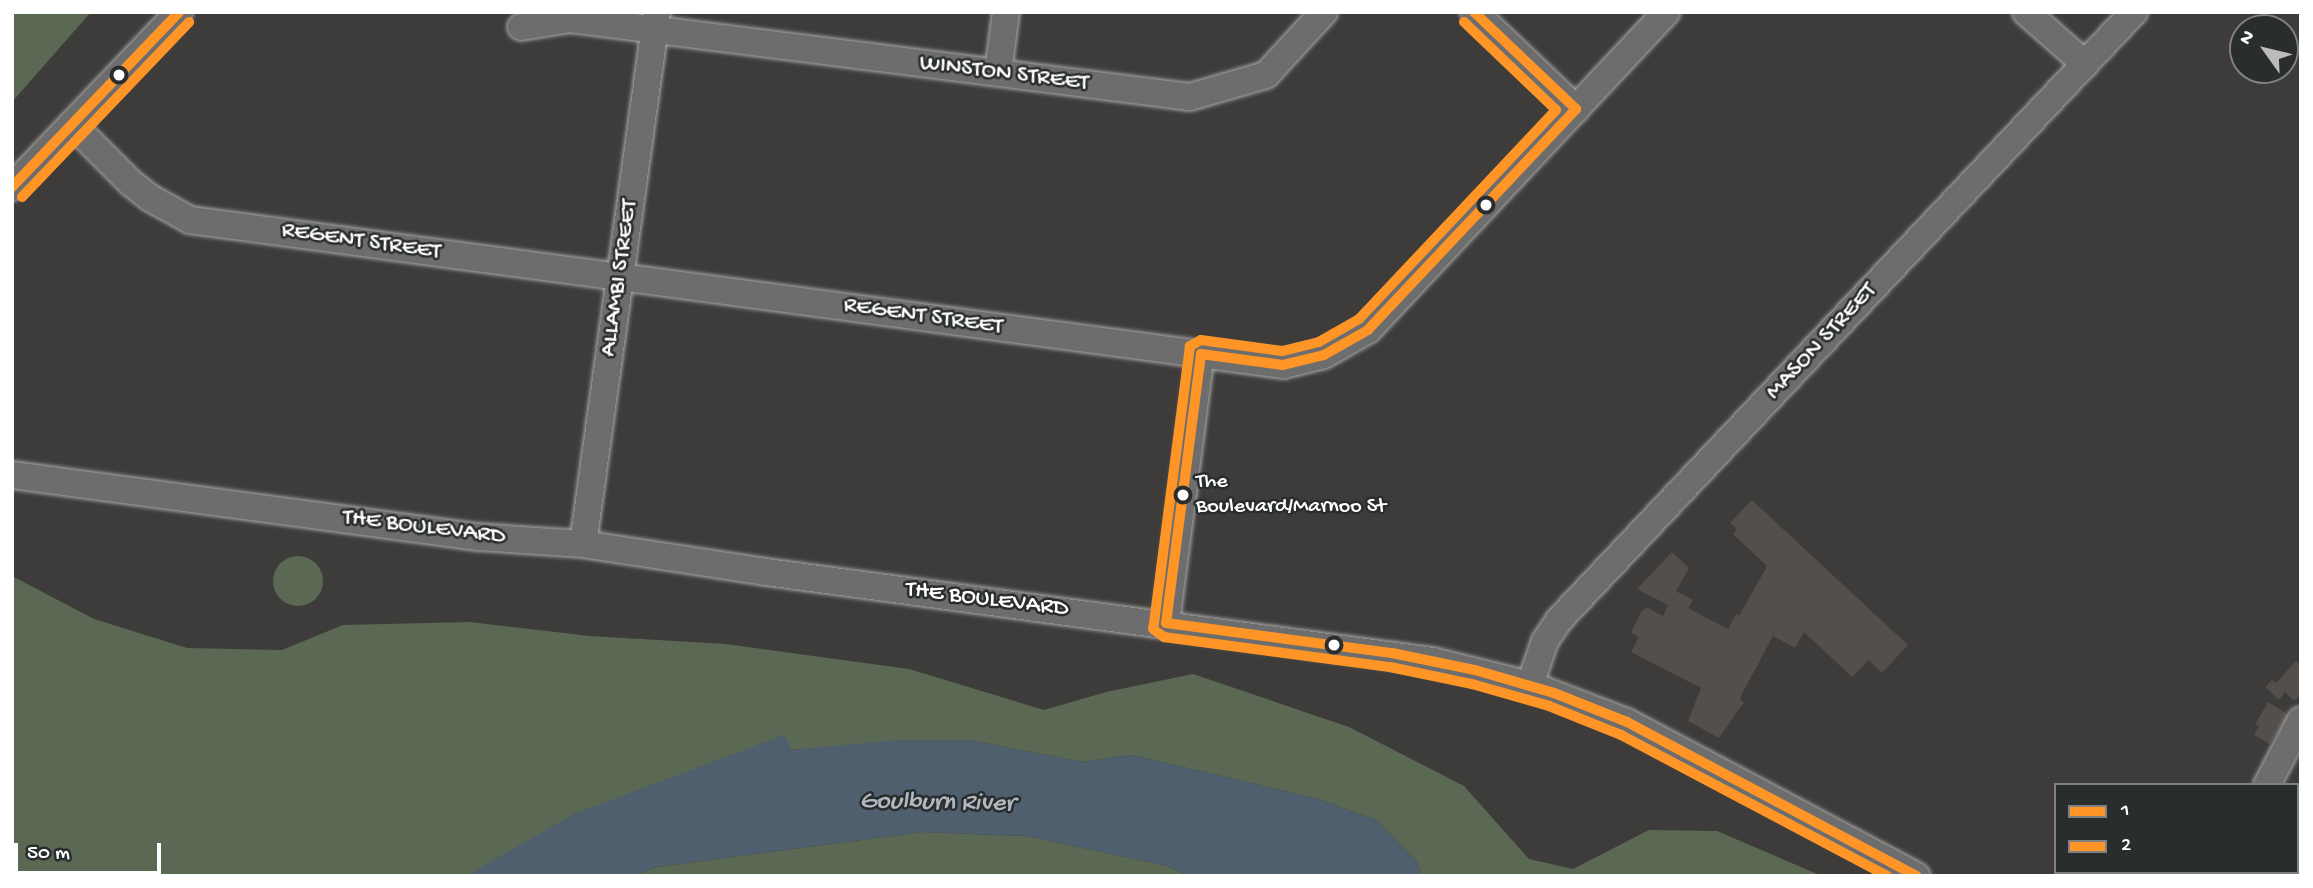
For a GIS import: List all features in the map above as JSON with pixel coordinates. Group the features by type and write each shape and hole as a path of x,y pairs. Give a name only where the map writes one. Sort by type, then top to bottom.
{"street":[{"path":"12,187 179,12"},
{"path":"998,73 1006,12"},
{"name":"WINSTON STREET","path":"522,27 570,19 656,21 998,73 1190,97 1266,75 1324,12"},
{"path":"1474,12 1576,109"},
{"name":"REGENT STREET","path":"72,124 131,183 150,198 190,219 1283,365 1324,355 1368,330 1667,12"},
{"path":"2026,12 2085,64"},
{"name":"MASON STREET","path":"1530,685 1545,641 1559,620 2134,12"},
{"name":"ALLAMBI STREET","path":"583,544 656,21"},
{"path":"1166,623 1200,354"},
{"name":"THE BOULEVARD","path":"12,475 478,537 583,544 766,572 1392,653 1530,685 1626,722 1917,876"},
{"path":"2268,783 2301,720"}],"green space":[{"path":"12,12 91,12 12,102"},
{"path":"298,556 315,564 323,581 315,598 298,606 281,598 273,581 281,564"},
{"path":"12,576 94,619 187,648 282,650 343,625 470,622 590,636 726,644 909,669 1044,710 1106,692 1193,674 1349,727 1464,786 1529,859 1573,869 1649,830 1717,831 1822,876 1421,876 1417,862 1376,820 1318,799 1132,755 1083,762 968,740 931,740 791,750 466,876 12,876"},
{"path":"922,832 1027,836 1168,866 1187,876 633,876 656,867"}],"water":[{"name":"Goulburn River","path":"784,735 792,750 896,740 968,740 1083,762 1132,755 1318,799 1376,820 1417,862 1421,876 1187,876 1168,866 1027,836 922,832 656,867 633,876 466,876 574,814"}],"building":[{"path":"1752,500 1908,645 1882,673 1869,660 1852,677 1804,632 1795,648 1773,636 1742,694 1740,700 1744,702 1719,738 1688,721 1701,688 1631,652 1639,637 1632,633 1632,630 1641,612 1646,607 1663,616 1668,605 1637,589 1672,552 1689,568 1676,591 1693,600 1688,608 1728,629 1736,614 1739,616 1767,566 1733,534 1737,529 1730,523"},
{"path":"2296,661 2301,665 2301,694 2294,701 2285,692 2279,700 2265,687 2272,680 2276,683"},
{"path":"2268,702 2289,715 2270,744 2254,735 2259,726 2255,724"},
{"path":"2299,805 2301,806 2299,847"}],"transit line":[{"name":"1","path":"12,187 179,12"},
{"name":"1","path":"1474,12 1576,109 1368,330 1324,355 1283,365 1201,354 1166,623 1392,653 1475,670 1554,693 1627,722 1917,876"},
{"name":"2","path":"22,197 189,22"},
{"name":"2","path":"1464,22 1556,110 1359,319 1319,342 1282,351 1201,340 1190,346 1153,629 1164,637 1390,667 1472,684 1549,706 1621,735 1887,876"}],"place":[{"name":"The Boulevard/Marnoo St","path":"1183,495"}]}
